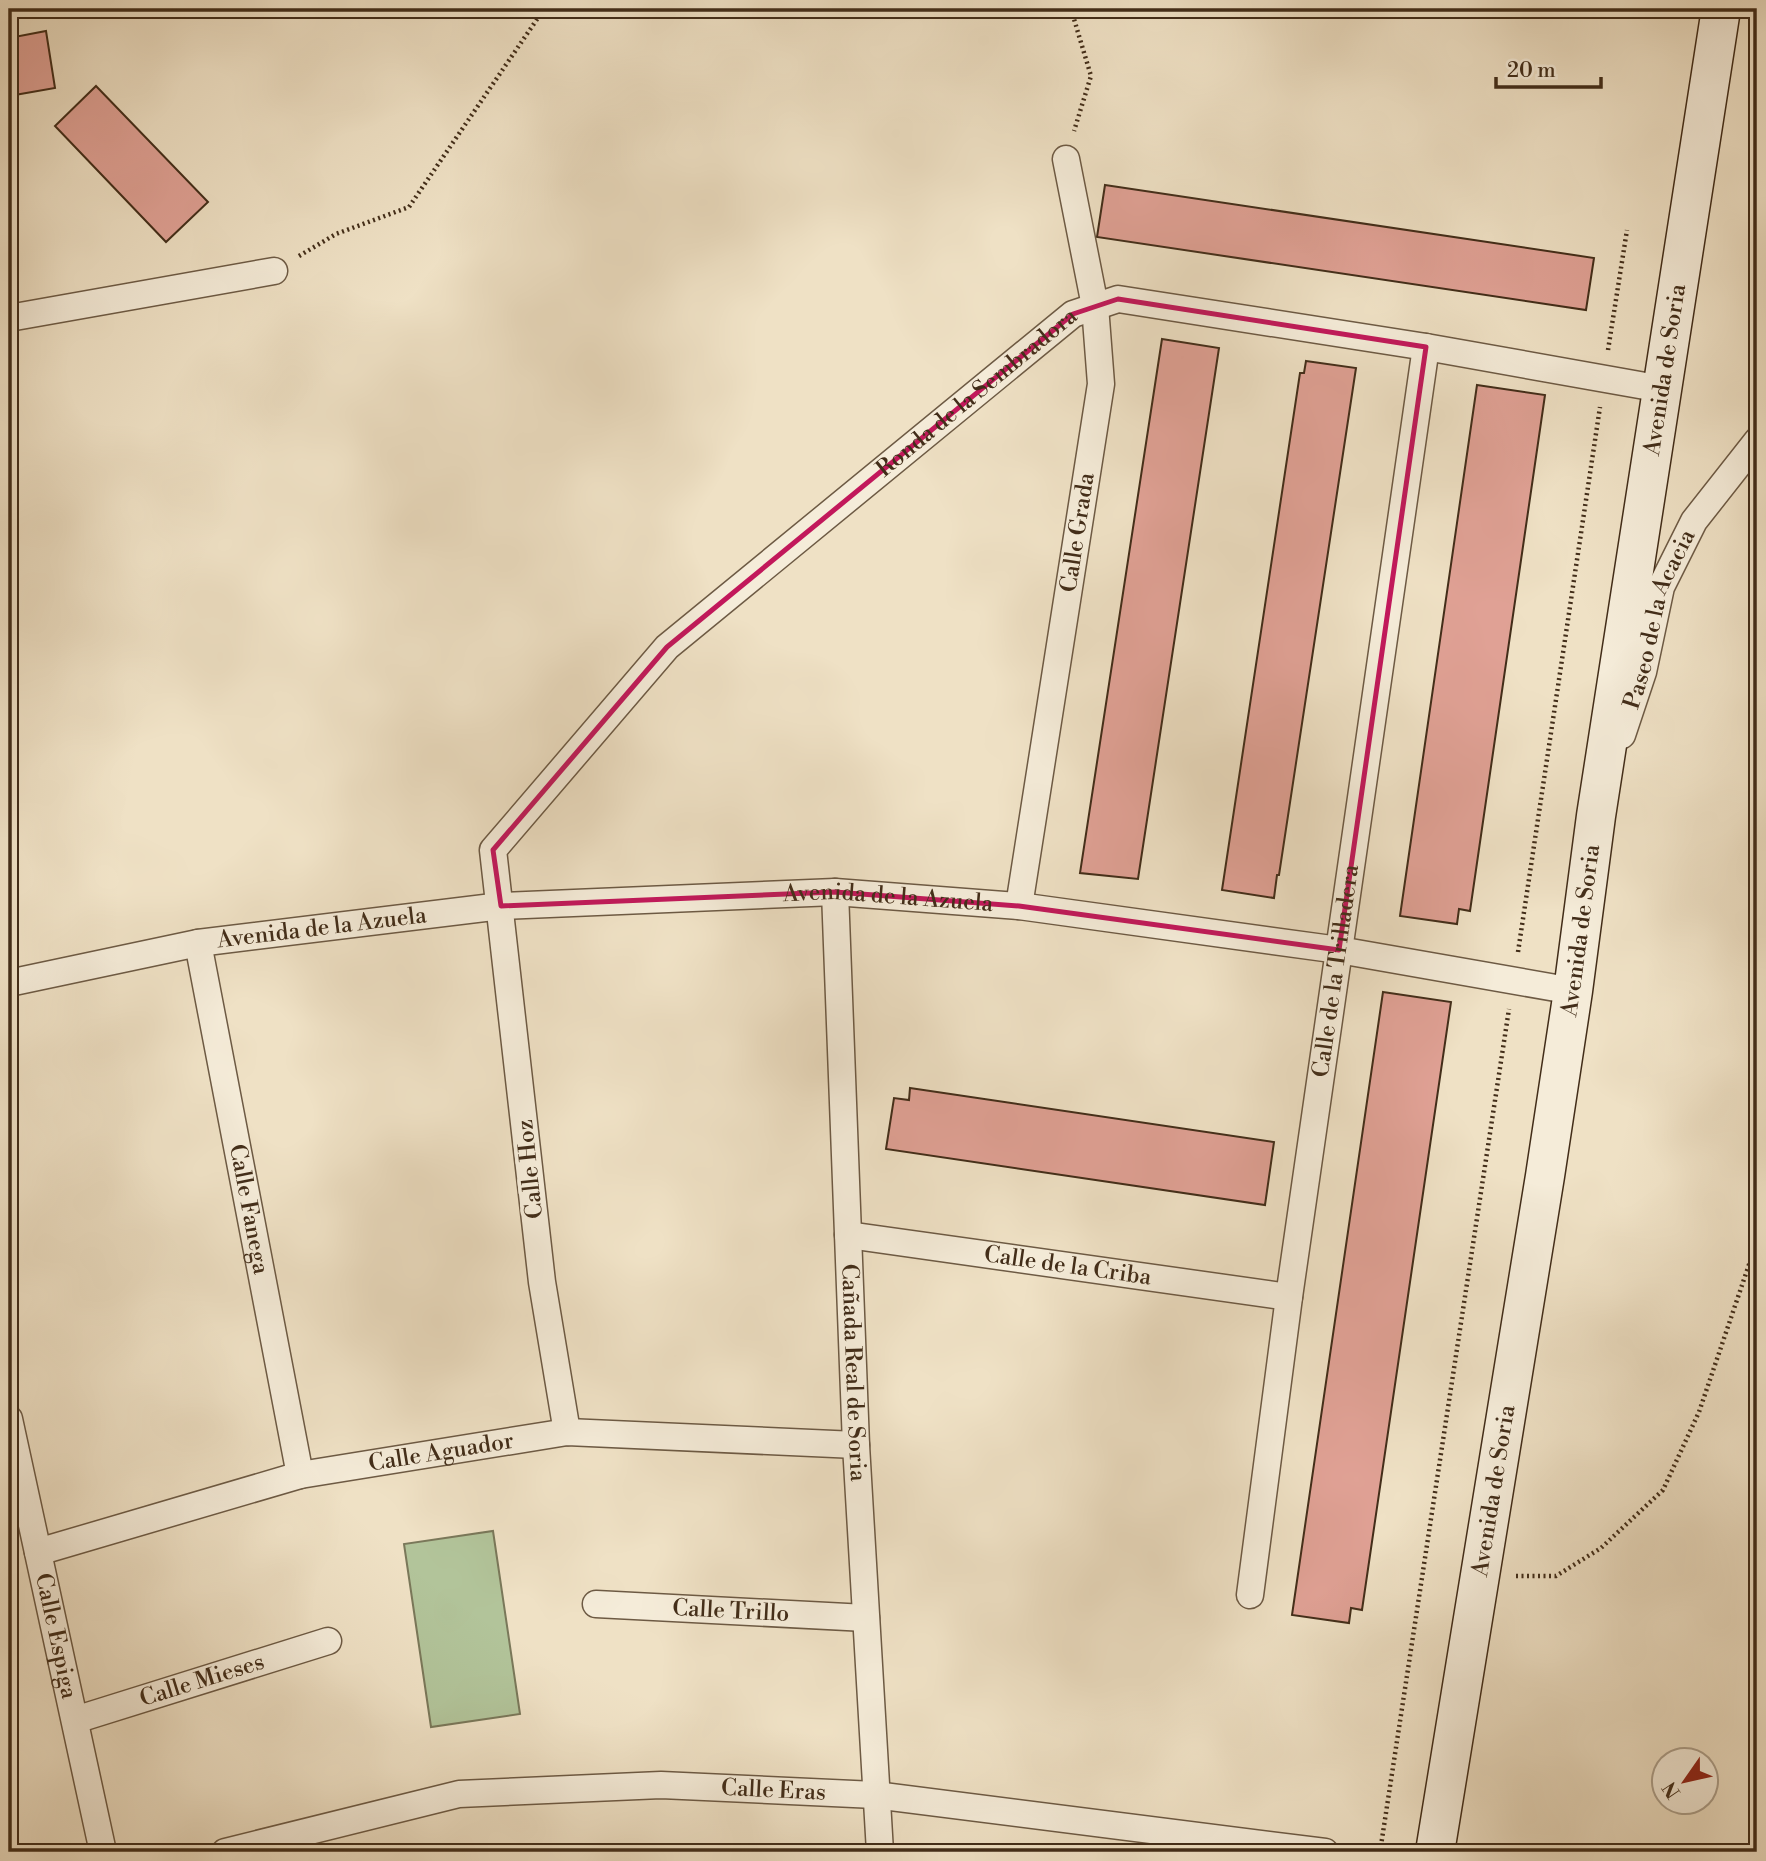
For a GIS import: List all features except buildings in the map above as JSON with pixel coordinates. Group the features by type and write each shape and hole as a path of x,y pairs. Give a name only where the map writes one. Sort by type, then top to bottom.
{"main road":[{"name":"Avenida de Soria","path":"1435,1852 1545,1176 1596,816 1721,9"}],"street":[{"name":"Calle Grada","path":"1018,906 1101,384 1095,306 1066,159"},
{"path":"9,318 274,271"},
{"name":"Ronda de la Sembradora","path":"501,906 493,850 667,648 1073,314 1118,299 1426,347 1662,389"},
{"name":"Calle de la Trilladera","path":"1250,1595 1289,1297 1426,347"},
{"name":"Paseo de la Acacia","path":"1596,816 1643,671 1661,587 1694,521 1757,441"},
{"name":"Avenida de la Azuela","path":"9,984 198,943 501,906 835,892 1018,906 1339,950 1573,991"},
{"name":"Cañada Real de Soria","path":"835,892 856,1446 880,1852"},
{"name":"Calle Hoz","path":"501,906 542,1283 567,1432"},
{"name":"Calle Fanega","path":"198,943 300,1475"},
{"name":"Calle de la Criba","path":"848,1235 1289,1297"},
{"name":"Calle Espiga","path":"9,1419 103,1852"},
{"name":"Calle Aguador","path":"38,1552 300,1475 567,1432 856,1446"},
{"name":"Calle Trillo","path":"596,1604 866,1618"},
{"name":"Calle Mieses","path":"75,1720 328,1641"},
{"name":"Calle Eras","path":"227,1852 459,1794 661,1785 875,1795 1325,1852"}],"path":[{"path":"274,271 336,234 409,207 544,9"},
{"path":"1066,159 1091,76 1071,9"},
{"path":"1607,360 1627,230"},
{"path":"1517,961 1601,396"},
{"path":"1380,1852 1511,999"},
{"path":"1479,1577 1556,1576 1601,1548 1663,1490 1699,1412 1757,1241"}],"highlighted area":[{"path":"1118,299 1426,347 1339,950 1019,906 835,892 501,906 493,850 667,647 1073,314"}],"green space":[{"path":"493,1531 520,1714 431,1727 404,1544"}]}
